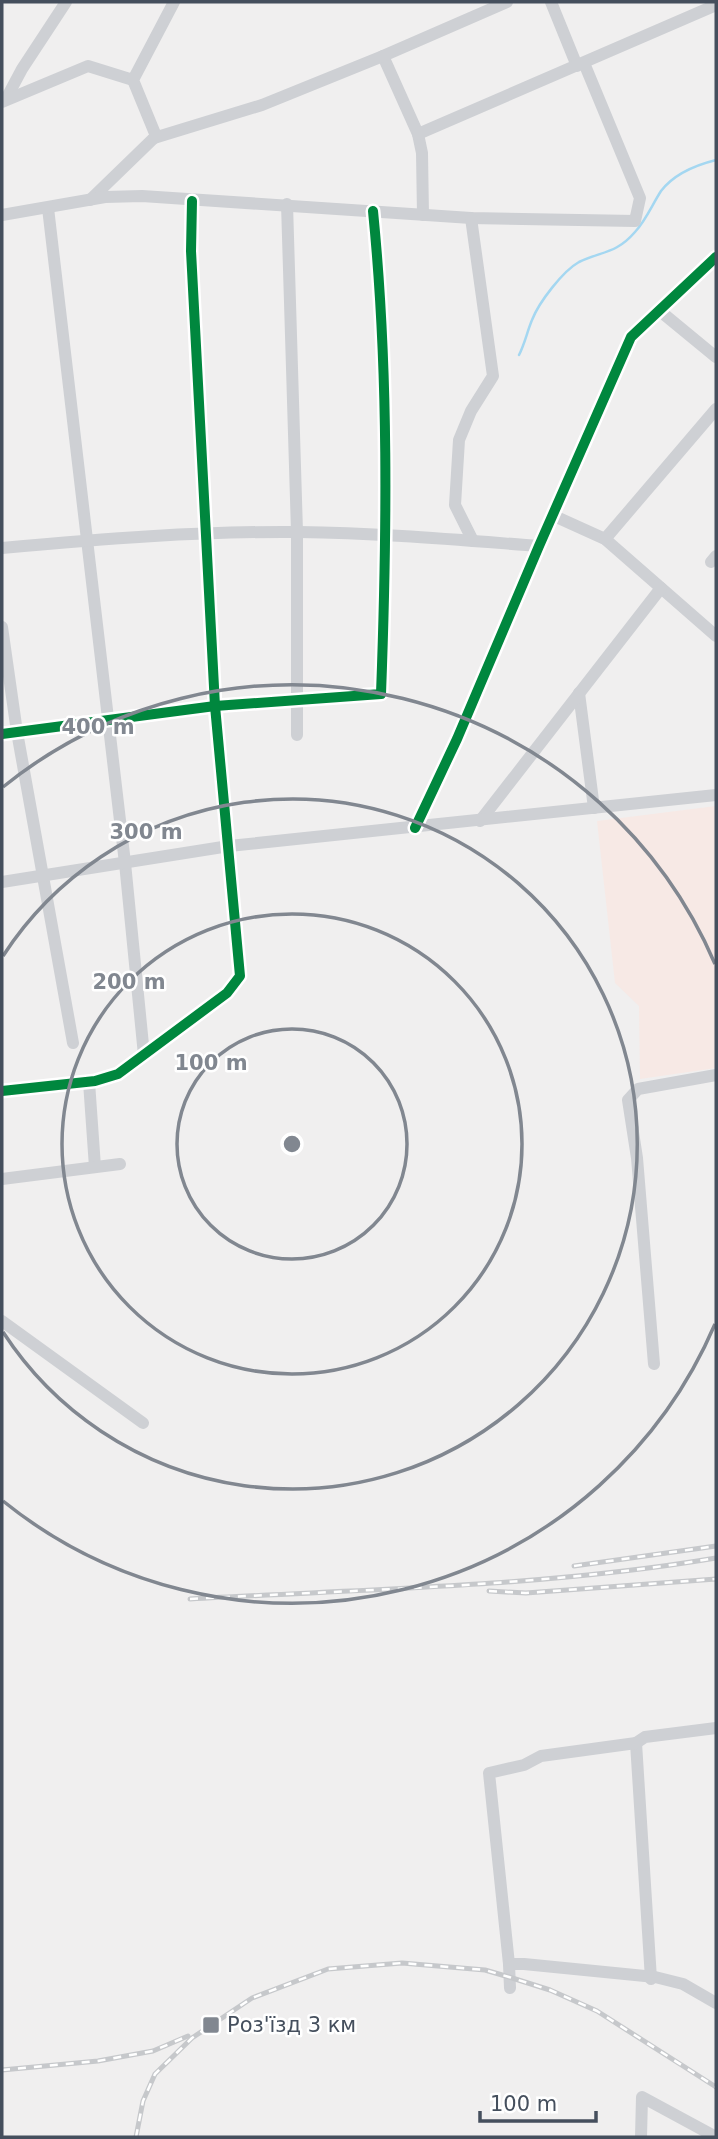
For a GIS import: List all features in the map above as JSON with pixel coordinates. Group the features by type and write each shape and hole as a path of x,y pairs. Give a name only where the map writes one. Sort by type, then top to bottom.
{"street":[{"path":"4,101 66,2"},
{"path":"133,80 174,2"},
{"path":"2,215 89,200 142,196 471,218 635,221 640,198 551,2"},
{"path":"89,200 154,138 262,105 383,57 503,3"},
{"path":"418,134 716,5"},
{"path":"383,57 418,134 422,153 423,215"},
{"path":"4,101 88,66 133,80"},
{"path":"133,80 156,136 154,138"},
{"path":"2,1091 89,1082 118,1074 228,993 240,976 215,706 191,251 192,201"},
{"path":"287,204 297,532 298,735"},
{"path":"48,208 109,721 144,1055"},
{"path":"2,734 215,706 382,694 387,534 381,297 373,211"},
{"path":"471,218 493,376 471,411 459,440 455,505 473,541"},
{"path":"415,828 457,739 631,337 716,257"},
{"path":"660,311 716,357"},
{"path":"605,539 716,409"},
{"path":"552,515 605,539 716,636"},
{"path":"2,548 86,540 297,532 387,534 539,546"},
{"path":"480,821 661,588"},
{"path":"2,627 17,732 73,1043"},
{"path":"579,694 594,808"},
{"path":"2,882 229,846 716,795"},
{"path":"653,1364 636,1158 628,1100 638,1089 716,1075"},
{"path":"89,1082 96,1167"},
{"path":"2,1179 120,1164"},
{"path":"2,1321 143,1423"},
{"path":"510,1988 489,1773 524,1765 541,1756 636,1743 645,1737 716,1728"},
{"path":"636,1743 652,1979"},
{"path":"509,1965 524,1964 683,1984 716,2003"},
{"path":"641,2137 642,2097 716,2137"}],"shaded area":[{"path":"716,806 716,1068 640,1079 639,1006 615,983 597,821"}],"waterway":[{"path":"519,355 535,313 566,272 579,262 608,251 628,239 666,185 686,171 716,160"}],"railway":[{"path":"574,1566 716,1546"},
{"path":"190,1599 520,1581 651,1568 716,1558"},
{"path":"489,1591 526,1593 716,1579"},
{"path":"136,2137 143,2101 155,2074 192,2038 252,1998 328,1969 402,1963 485,1970 509,1977 550,1990 597,2011 716,2087"},
{"path":"2,2070 98,2061 153,2051 188,2036"}],"cycle path":[{"path":"2,1091 95,1081 118,1074 227,993 240,976 215,706 191,251 192,201"},
{"path":"2,734 215,706 381,694 385,452 382,332 373,211"},
{"path":"415,828 457,739 631,337 716,257"}],"place":[{"name":"Роз'їзд 3 км","path":"211,2025"}]}
